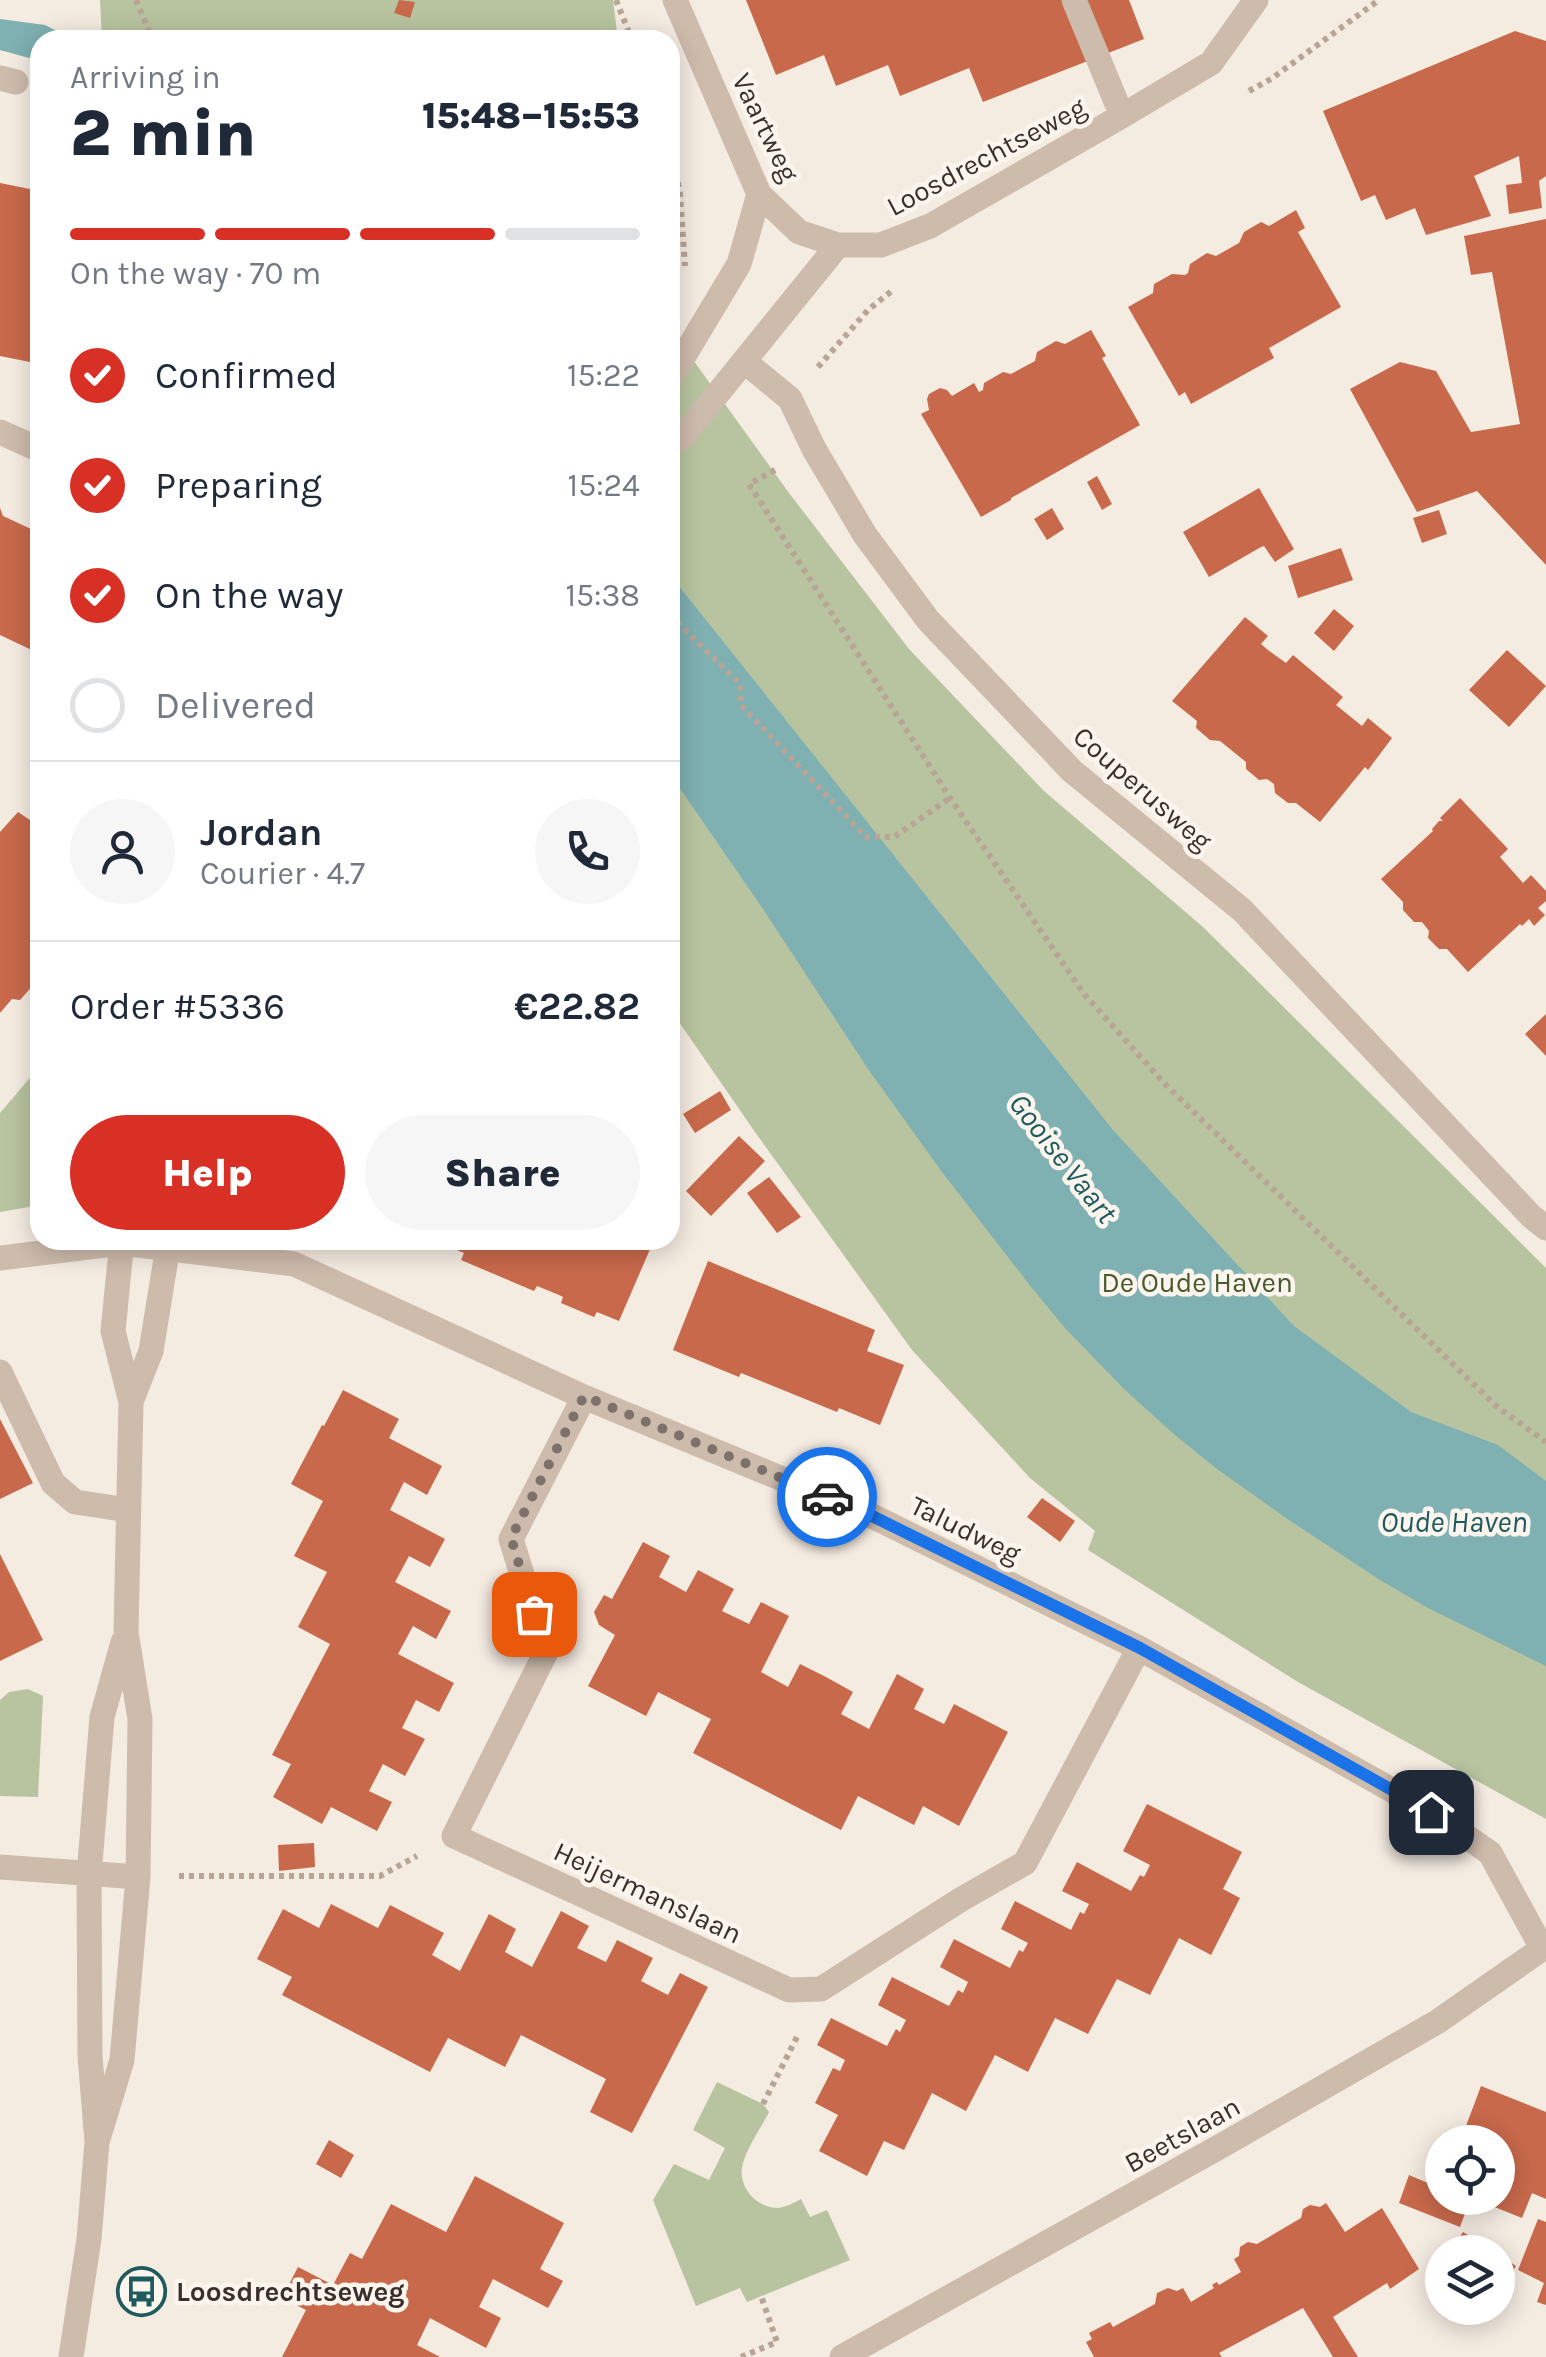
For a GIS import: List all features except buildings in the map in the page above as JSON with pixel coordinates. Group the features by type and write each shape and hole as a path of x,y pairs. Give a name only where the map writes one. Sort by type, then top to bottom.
{"street":[{"name":"Vaartweg","path":"675,0 758,194 800,232 838,245"},
{"path":"1074,0 1122,116"},
{"name":"Loosdrechtseweg","path":"838,245 881,245 930,226 1122,116 1211,63 1256,0"},
{"path":"680,363 739,264 758,194"},
{"path":"680,438 838,245"},
{"name":"Couperusweg","path":"744,360 790,400 814,450 865,535 928,620 1072,771 1242,910 1546,1228"},
{"path":"0,432 30,446"},
{"name":"Taludweg","path":"0,1258 61,1250"},
{"path":"97,2142 122,2060 138,1877 140,1719 126,1632 130,1402 113,1331 121,1250"},
{"path":"130,1402 151,1350 168,1250"},
{"name":"Taludweg","path":"206,1250 294,1264 584,1396 872,1516 1140,1648 1431,1812 1490,1853 1544,1947"},
{"path":"0,1372 54,1483 75,1502 128,1510"},
{"path":"454,1836 546,1652 511,1538 584,1396"},
{"path":"71,2357 89,2239 97,2142 90,2056 88,1874 102,1717 126,1632"},
{"path":"821,1989 1025,1863 1140,1648"},
{"name":"Heijermanslaan","path":"454,1836 789,1990 821,1989"},
{"path":"0,1867 138,1877"},
{"name":"Beetslaan","path":"842,2357 1438,2022 1544,1947"}],"path":[{"path":"136,0 150,30"},
{"path":"616,0 628,30"},
{"path":"680,193 685,276"},
{"path":"814,450 749,484 950,798 1084,994 1164,1083 1496,1406 1546,1442"},
{"path":"680,625 740,684 741,705 866,837 894,837 950,798"},
{"path":"138,1877 380,1876 454,1836"},
{"path":"763,2104 821,1989"},
{"path":"741,2357 778,2342 761,2296"}],"green space":[{"path":"100,0 613,0 617,30 102,30"},
{"name":"De Oude Haven","path":"680,342 909,649 1044,791 1203,927 1546,1268 1546,1819 1298,1682 1088,1550 1095,1531 1030,1478 912,1350 680,1023"},
{"path":"30,1078 30,1207 0,1212 0,1113"},
{"path":"28,1689 43,1696 38,1797 0,1796 0,1700 9,1692"},
{"path":"717,2082 763,2104 769,2112 743,2163 742,2179 750,2194 762,2204 778,2208 801,2199 810,2217 827,2210 850,2260 747,2302 740,2288 696,2306 653,2200 674,2164 709,2180 725,2148 693,2130"}],"water":[{"path":"0,19 55,30 30,30 30,58 0,50"},
{"name":"Oude Haven","path":"680,588 1113,1130 1294,1326 1411,1412 1498,1445 1546,1481 1546,1666 1380,1580 1217,1469 1125,1390 1065,1328 942,1172 868,1069 680,789"}],"way so far":[{"path":"534,1614 511,1538 584,1396 827,1497"}],"place":[{"name":"Loosdrechtseweg","path":"141,2291"}],"route":[{"path":"827,1497 1140,1648 1431,1812"}],"water label":[{"name":"Gooise Vaart","path":"1063,1158"}]}
